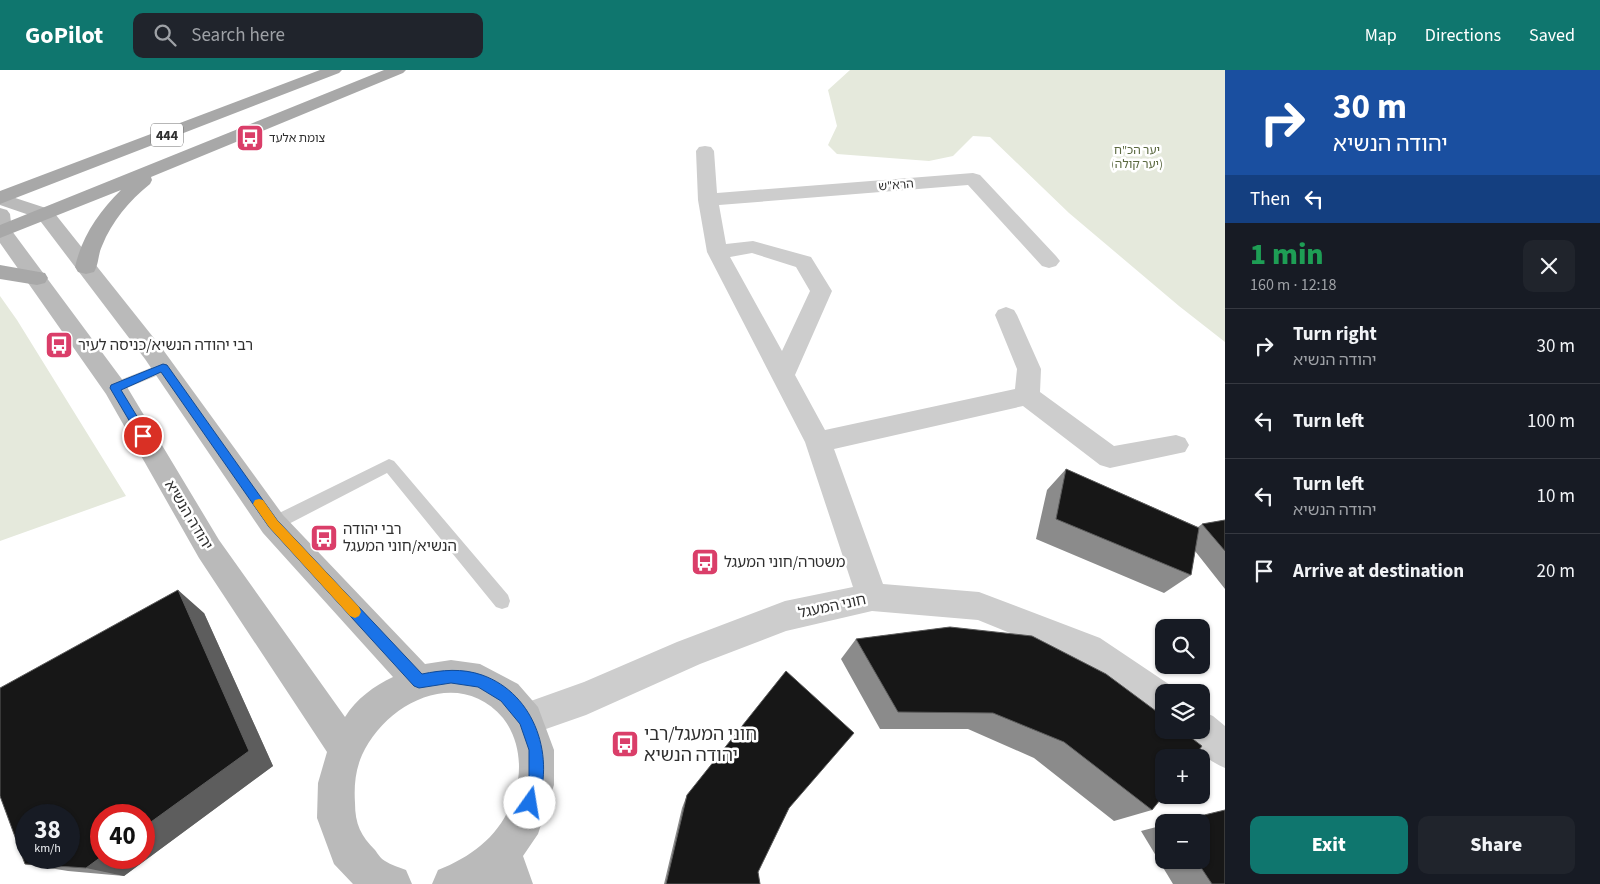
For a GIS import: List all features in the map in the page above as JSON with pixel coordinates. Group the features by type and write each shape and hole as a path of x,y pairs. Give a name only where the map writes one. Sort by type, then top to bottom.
{"main road":[{"name":"444","path":"0,198 334,70"},
{"name":"444","path":"1,226 45,214 398,70"},
{"path":"86,267 91,245 112,212 127,194 160,167"},
{"path":"0,272 37,278"}],"street":[{"path":"705,151 708,200 717,252 818,442 872,597"},
{"name":"הרא\"ש","path":"708,200 973,179 1049,261"},
{"path":"0,198 45,214 163,368 273,524 419,681"},
{"name":"יהודה הנשיא","path":"1,226 115,388 209,549 346,748"},
{"path":"717,252 753,248 804,262 821,291 782,376"},
{"path":"1006,315 1029,369 1027,396"},
{"path":"818,442 1027,396 1110,457 1176,445"},
{"name":"חוני המעגל","path":"526,719 586,698 689,653 785,616 872,597 979,606 1088,649 1155,695"},
{"path":"392,884 371,875 348,850 336,818 336,783 346,748 364,718 390,696 419,681 451,676 480,681 506,696 526,719 536,750 536,785 508,868 473,876 452,884"},
{"path":"1210,736 1225,750"}],"lane":[{"path":"115,388 163,368"},
{"path":"273,524 389,465 502,601"}],"green space":[{"name":"יער הכ\"ח (יער קולה)","path":"850,70 1225,70 1225,342 1179,306 1069,213 990,137 973,136 953,156 929,161 837,154 828,145 837,126 828,90"},
{"path":"0,296 17,320 126,496 0,541"}],"building":[{"path":"1066,469 1199,528 1191,575 1056,519"},
{"path":"1225,520 1225,551 1202,524"},
{"path":"178,590 249,751 155,819 155,804 90,804 90,865 86,868 80,868 80,804 15,804 15,837 0,796 0,688"},
{"path":"950,627 1032,636 1106,674 1155,710 1155,739 1193,739 1202,746 1200,749 1155,749 1155,804 1157,804 1152,810 1064,742 993,713 898,712 856,639"},
{"path":"786,671 854,733 789,808 758,872 760,884 666,884 687,795"},
{"path":"1225,810 1225,884 1212,884 1202,869 1210,869 1210,814 1208,814"}],"slow traffic":[{"path":"259,504 273,524 355,612"}],"place":[{"name":"צומת אלעד","path":"250,138"},
{"name":"רבי יהודה הנשיא/כניסה לעיר","path":"59,345"},
{"name":"רבי יהודה הנשיא/חוני המעגל","path":"324,538"},
{"name":"משטרה/חוני המעגל","path":"705,562"},
{"name":"חוני המעגל/רבי יהודה הנשיא","path":"625,744"}],"route":[{"path":"143,436 115,388 163,368 273,524 419,681 451,676 480,681 506,696 526,719 536,750 536,785 530,803"}]}
